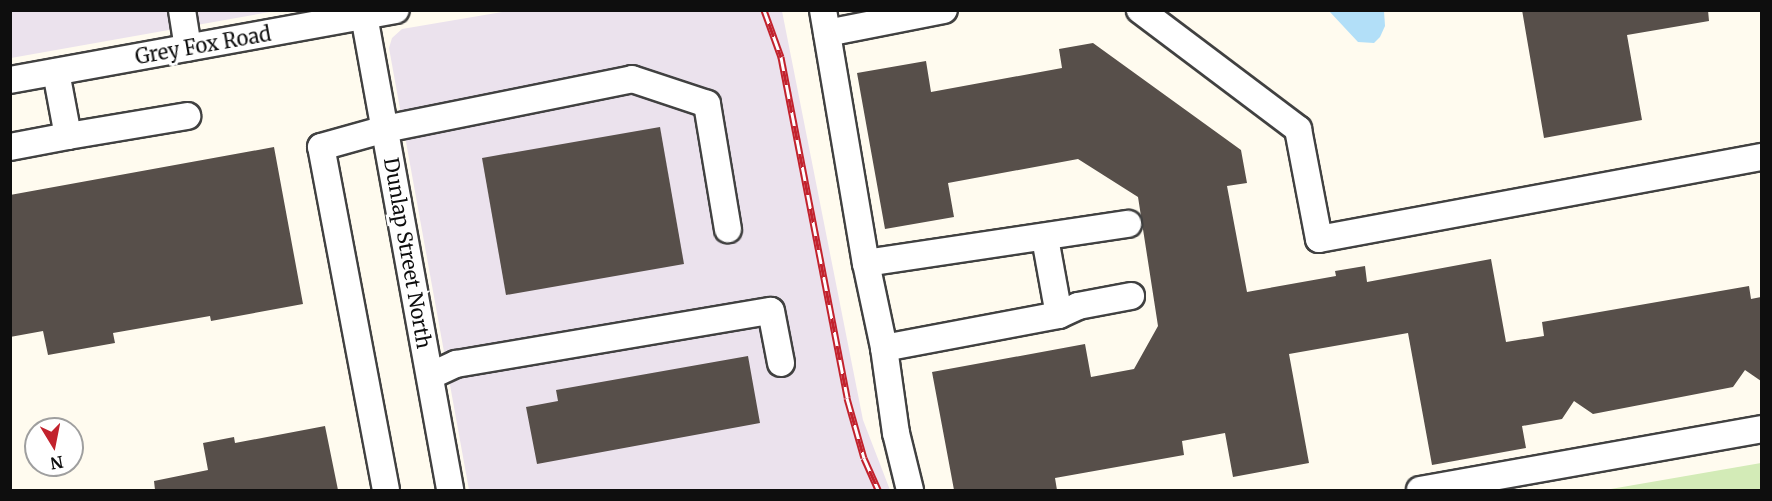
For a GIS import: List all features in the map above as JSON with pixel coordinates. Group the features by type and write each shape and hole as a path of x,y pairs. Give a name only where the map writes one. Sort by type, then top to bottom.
{"street":[{"path":"182,10 188,48"},
{"name":"Grey Fox Road","path":"10,80 363,13 396,10"},
{"path":"910,490 896,433 884,348 866,263 825,22 944,10"},
{"path":"1140,10 1298,129 1319,239 1761,157"},
{"name":"Dunlap Street North","path":"363,13 450,490"},
{"path":"56,72 68,136"},
{"path":"386,490 321,147 385,129 632,79 707,104 728,229"},
{"path":"10,147 187,116"},
{"path":"866,263 1128,224"},
{"path":"1046,238 1059,315"},
{"path":"884,348 1059,315 1078,306 1131,296"},
{"path":"430,376 456,364 771,311 781,363"},
{"path":"1420,490 1761,429"}],"shaded area":[{"path":"11,11 275,11 11,58"},
{"path":"508,11 782,11 863,420 890,490 469,490 389,48 392,38 402,29"}],"green space":[{"path":"1761,463 1761,490 1605,490"}],"water":[{"path":"1329,11 1384,11 1385,26 1374,43 1358,42"}],"building":[{"path":"1522,10 1708,10 1709,21 1627,35 1642,120 1544,138"},
{"path":"1093,43 1241,150 1247,183 1227,186 1247,292 1336,276 1335,271 1365,266 1367,282 1491,259 1506,342 1544,336 1542,322 1749,286 1751,299 1761,297 1761,381 1745,370 1733,387 1593,414 1574,401 1562,419 1522,426 1526,448 1432,465 1408,333 1289,354 1309,463 1233,477 1225,433 1182,441 1184,455 1055,478 1057,490 954,490 932,372 1085,344 1091,377 1134,369 1158,326 1138,197 1078,159 948,183 954,217 885,229 857,73 926,61 931,92 1062,68 1059,49"},
{"path":"660,127 684,264 506,295 482,158"},
{"path":"274,147 303,304 211,321 210,316 113,333 115,343 48,355 43,331 10,337 10,195"},
{"path":"748,356 760,423 537,464 526,407 558,401 556,390"},
{"path":"325,426 338,490 155,490 154,481 208,470 203,443 234,437 235,443"}],"railway":[{"path":"764,10 781,57 847,398 864,458 878,490"}]}
